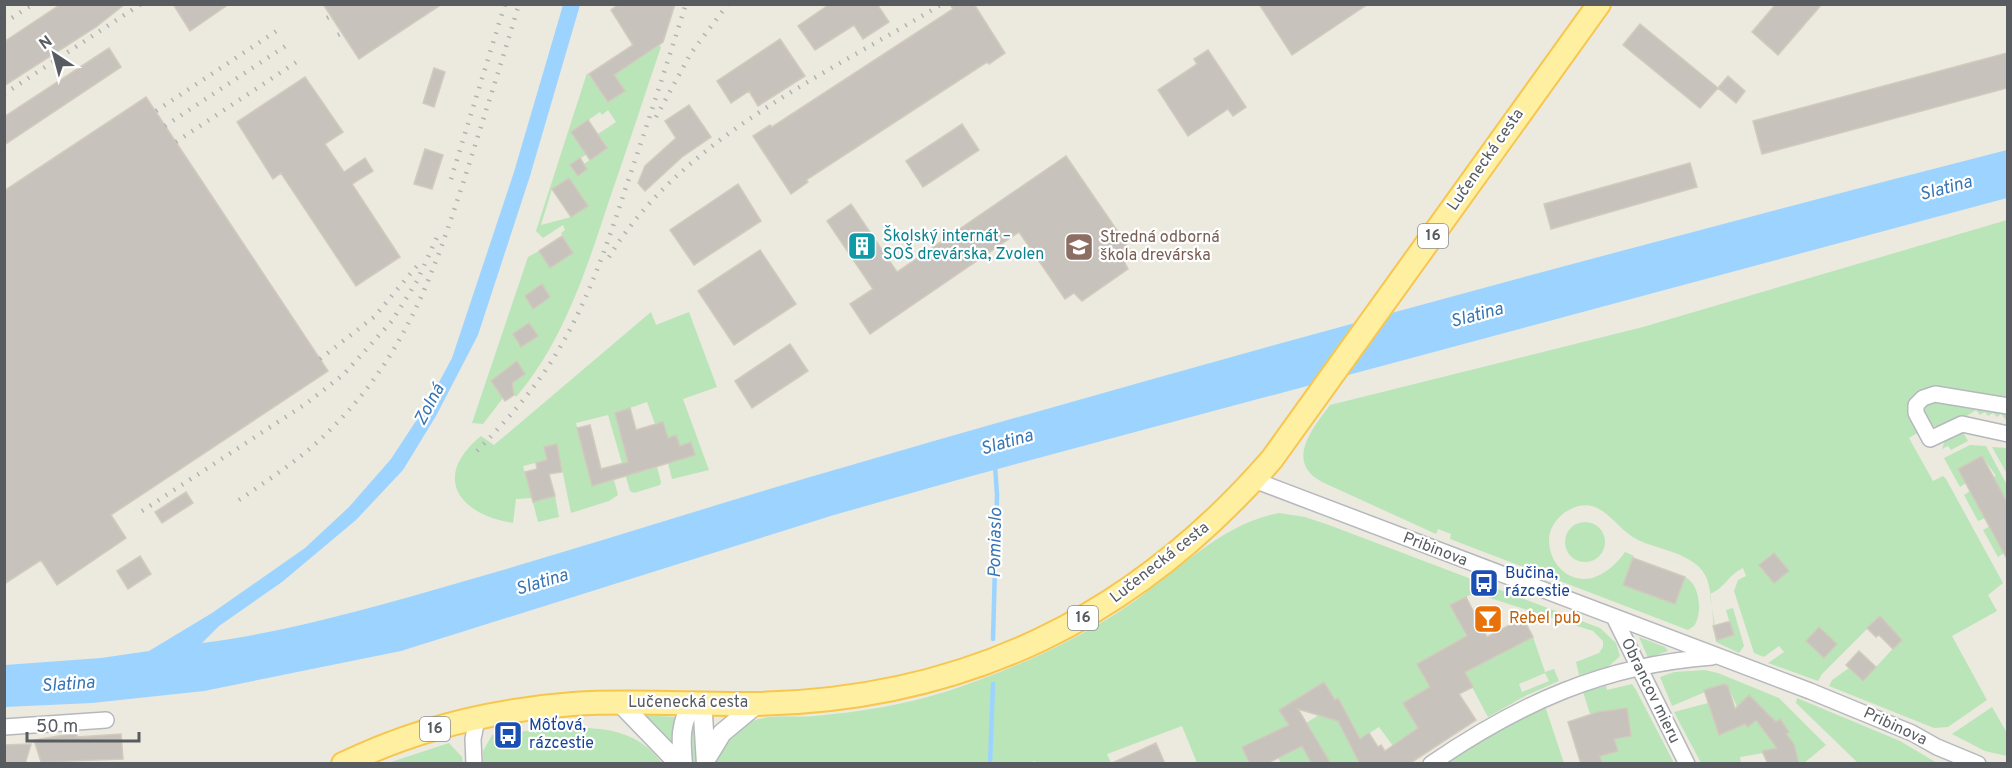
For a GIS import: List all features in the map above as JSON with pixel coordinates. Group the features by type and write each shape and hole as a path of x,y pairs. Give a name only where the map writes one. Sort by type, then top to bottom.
{"main road":[{"name":"Lučenecká cesta","path":"343,764 405,738 530,708 620,703 757,704 840,698 913,685 952,675 1026,647 1098,610 1150,575 1208,527 1254,480 1311,407 1599,4"}],"street":[{"path":"2007,406 1935,394 1923,398 1916,405 1916,413 1930,439 1962,424 2007,434"},
{"name":"Pribinova","path":"1254,480 1861,711 1978,764"},
{"name":"Obrancov mieru","path":"1614,617 1637,668 1687,764"},
{"name":"Pribinova","path":"1431,764 1479,732 1541,698 1637,668 1671,660 1718,657"},
{"path":"620,703 679,764"},
{"path":"684,764 682,727 685,715 694,704 703,715 707,761"},
{"path":"707,761 716,740 757,704"},
{"path":"474,764 473,739 477,719"},
{"path":"4,727 106,720"},
{"name":"Pribinova","path":"1937,747 1958,764"}],"green space":[{"path":"659,45 661,47 584,274 562,326 533,375 516,397 509,385 525,374 517,361 491,381 503,398 483,424 472,423 528,257 539,251 551,268 573,253 561,233 565,230 563,225 543,238 536,231 587,73 609,102 625,91 614,75","holes":["608,110 616,122 598,134 607,148 584,164 587,169 577,175 570,165 587,154 571,132 600,112 602,115","569,178 587,206 571,217 541,225 552,189"]},
{"path":"2007,220 2007,400 1941,388 1910,403 1908,409 1919,432 1909,438 1933,481 1943,476 1946,479 2003,583 1988,595 1997,611 1952,636 1987,700 1948,727 1934,728 1829,686 1832,680 1849,668 1863,681 1901,640 1880,616 1822,674 1818,681 1768,663 1784,652 1779,646 1764,657 1754,653 1734,591 1738,580 1746,576 1743,568 1710,594 1708,581 1700,568 1684,557 1638,540 1597,508 1587,505 1576,507 1558,518 1550,532 1549,544 1560,569 1581,579 1598,576 1613,566 1625,552 1634,556 1624,585 1685,577 1697,592 1699,607 1694,626 1688,630 1450,539 1451,534 1438,529 1436,534 1322,482 1311,474 1305,465 1303,455 1305,445 1316,424 1330,405 1643,327"},
{"path":"651,312 656,325 689,312 717,387 683,399 709,470 672,479 668,463 691,442 680,446 676,436 668,438 663,422 655,424 647,402 615,413 631,472 633,474 657,467 660,485 634,493 630,491 608,415 576,423 592,486 614,480 618,495 609,501 571,513 557,444 544,447 547,460 523,466 532,498 516,499 513,523 477,511 465,502 458,491 455,479 457,465 466,451 481,436 494,445"},
{"path":"1930,400 2007,412 2007,418 2006,420 2001,414 1997,417 1993,413 1988,416 1985,412 1980,415 1976,410 1947,425 1928,425 1922,409"},
{"path":"1962,430 1968,441 1951,450 1948,446 1942,449 1945,440"},
{"path":"1970,445 1986,446 2007,485 2007,502 1993,477 1996,476 1982,456 1958,469 1966,483 1960,487 1944,458"},
{"path":"1992,447 2007,448 2007,474"},
{"path":"1970,491 1985,518 1978,521 1964,495"},
{"path":"555,496 559,517 538,522 533,502"},
{"path":"1279,513 1305,517 1329,525 1600,628 1616,643 1620,656 1608,667 1579,675 1576,662 1599,653 1603,647 1603,641 1593,631 1474,593 1450,605 1481,664 1533,637 1545,672 1554,669 1559,681 1527,695 1488,717 1450,646 1417,664 1431,688 1403,703 1424,738 1393,746 1379,727 1360,739 1345,711 1342,711 1324,682 1280,710 1312,763 1281,763 1278,758 1250,763 1197,763 1182,726 1107,754 1111,763 1036,764 1035,761 1026,764 715,764 728,738 739,728 752,721 767,718 808,717 913,701 969,684 1015,666 1061,645 1105,620 1218,539 1257,519","holes":["1545,673 1549,681 1522,692 1519,684"]},
{"path":"1585,522 1599,528 1605,542 1599,556 1585,562 1571,556 1565,542 1571,528"},
{"path":"1990,526 2004,553 1998,557 1983,530"},
{"path":"1712,608 1717,640 1733,635 1726,610 1733,608 1744,646 1739,653 1716,642"},
{"path":"1639,637 1665,647 1668,651 1648,658"},
{"path":"1705,670 1779,698 1826,745 1804,763 1769,752 1740,757 1741,763 1701,763 1674,712 1708,703 1719,735 1745,724 1749,727 1765,711 1737,707 1728,686 1724,684 1672,706 1660,677 1674,672"},
{"path":"1632,684 1674,763 1602,763 1597,747 1600,745 1583,692 1606,686 1607,690"},
{"path":"1797,698 1900,741 1937,763 1858,763 1796,703"},
{"path":"1545,706 1564,763 1450,764 1448,761 1499,728"},
{"path":"1992,707 2007,733 2007,756 1985,751 1952,734"},
{"path":"1324,712 1328,718 1335,716 1360,763 1331,763 1306,723"},
{"path":"639,715 675,717 672,744 671,744"},
{"path":"694,722 699,763 691,763 689,744"},
{"path":"560,728 603,729 629,736 652,751 662,763 483,763 483,751 492,735 501,734 502,738 514,735 514,732"},
{"path":"449,743 462,757 463,763 388,763"}],"water":[{"path":"563,5 580,5 530,176 478,335 436,416 403,470 356,520 282,582 219,626 202,643 299,626 395,601 805,478 1142,382 1718,225 2007,150 2007,198 968,477 834,515 401,651 204,691 92,703 5,707 5,665 101,658 149,651 212,613 305,548 349,507 391,459 429,401 452,358 514,172"}],"building":[{"path":"61,4 125,4 96,27 4,86 4,42"},
{"path":"173,4 229,4 190,31"},
{"path":"323,4 442,4 359,59"},
{"path":"619,4 675,4 663,42 614,75 625,91 608,102 589,74 633,45 611,10"},
{"path":"830,4 877,4 889,22 863,39 854,25 815,50 798,26"},
{"path":"950,4 974,4 1005,53 989,64 987,62 806,180 808,182 791,194 753,136 770,125 772,127 953,9"},
{"path":"1259,4 1368,4 1292,55"},
{"path":"1776,4 1822,4 1778,55 1752,32"},
{"path":"1640,24 1718,88 1700,108 1623,45"},
{"path":"780,39 805,76 758,106 749,91 731,103 717,81"},
{"path":"109,48 121,67 4,145 4,117"},
{"path":"1208,50 1246,107 1233,116 1228,109 1188,136 1158,90 1197,64 1194,59"},
{"path":"2007,53 2007,88 1762,154 1753,121"},
{"path":"434,68 445,72 434,107 423,103"},
{"path":"1728,76 1745,91 1736,103 1718,88"},
{"path":"305,77 343,132 325,144 344,172 365,158 373,171 352,184 400,257 356,286 281,173 273,179 237,122"},
{"path":"146,97 328,371 111,515 126,538 57,585 41,560 4,584 4,191"},
{"path":"689,105 711,137 682,157 645,191 638,183 645,166 676,138 665,121"},
{"path":"588,120 607,148 590,160 571,132"},
{"path":"962,124 979,150 923,187 906,161"},
{"path":"425,149 443,155 432,189 414,184"},
{"path":"1066,156 1132,252 1123,259 1128,269 1082,301 1074,293 1065,299 1019,232 870,334 850,304 873,289 827,221 851,204 897,272"},
{"path":"580,158 587,169 578,176 570,165"},
{"path":"1690,163 1697,187 1551,229 1544,204"},
{"path":"569,178 588,206 571,217 552,189"},
{"path":"738,184 761,221 694,265 670,230"},
{"path":"562,236 573,253 550,268 539,251"},
{"path":"760,250 796,304 734,345 698,291"},
{"path":"542,284 550,297 533,309 525,296"},
{"path":"529,323 538,336 521,347 513,334"},
{"path":"790,344 808,371 752,408 735,381"},
{"path":"517,361 525,374 512,383 514,395 505,401 491,381"},
{"path":"630,408 636,430 663,422 668,438 676,435 680,446 691,442 695,455 592,486 577,428 590,425 601,469 628,462 615,413"},
{"path":"557,444 562,472 549,474 555,496 533,502 525,472 537,469 536,463 547,460 544,447"},
{"path":"1982,456 2007,502 2007,559 1958,469"},
{"path":"186,492 193,503 162,523 155,512"},
{"path":"1774,553 1789,571 1774,583 1759,565"},
{"path":"140,556 151,574 128,589 117,571"},
{"path":"1633,558 1685,577 1675,604 1623,585"},
{"path":"1466,597 1487,637 1523,618 1533,637 1465,672 1473,687 1459,694 1476,720 1409,764 1360,764 1338,721 1298,709 1331,764 1312,764 1302,746 1266,764 1250,764 1242,747 1289,725 1279,710 1324,682 1335,700 1338,698 1360,739 1369,733 1378,747 1381,745 1385,751 1418,728 1403,703 1430,687 1417,664 1467,636 1450,605"},
{"path":"1880,616 1902,640 1893,649 1879,635 1876,637 1867,628"},
{"path":"1730,622 1734,635 1717,640 1713,626"},
{"path":"1819,627 1837,644 1824,658 1806,641"},
{"path":"1859,651 1876,667 1863,681 1846,665"},
{"path":"1724,684 1728,686 1735,709 1749,695 1776,722 1780,719 1789,732 1786,734 1794,744 1799,764 1768,764 1762,751 1777,748 1756,720 1748,727 1745,724 1719,735 1704,690"},
{"path":"1627,708 1631,736 1614,739 1618,751 1600,756 1602,764 1581,764 1568,722 1598,712"},
{"path":"77,733 77,737 121,734 123,759 41,762 34,740"},
{"path":"1156,743 1165,764 1110,764"},
{"path":"31,744 25,764 4,764 4,745"}],"waterway":[{"name":"Pomiaslo","path":"993,639 997,495 995,465"},
{"name":"Pomiaslo","path":"990,764 993,684"}],"railway":[{"path":"4,23 33,4"},
{"path":"4,94 141,4"},
{"path":"451,179 505,4"},
{"path":"239,500 322,438 358,400 399,341 415,310 442,244 519,4"},
{"path":"477,451 541,377 580,309 614,224 686,4"},
{"path":"656,117 691,53 728,4"},
{"path":"609,257 639,215 675,177 716,143 759,112 804,84 942,4"},
{"path":"327,18 331,16"},
{"path":"156,111 278,30"},
{"path":"338,35 342,33"},
{"path":"165,126 287,45"},
{"path":"176,142 298,61"},
{"path":"142,511 307,403 344,374 392,321 417,281 438,235"},
{"path":"320,359 374,317 417,266"}],"place":[{"name":"Školský internát – SOŠ drevárska, Zvolen","path":"862,246"},
{"name":"Stredná odborná škola drevárska","path":"1079,247"},
{"name":"Bučina, rázcestie","path":"1484,583"},
{"name":"Rebel pub","path":"1488,619"},
{"name":"Môťová, rázcestie","path":"508,735"}],"water label":[{"name":"Slatina","path":"1946,189"},
{"name":"Slatina","path":"1477,316"},
{"name":"Zolná","path":"430,405"},
{"name":"Slatina","path":"1007,443"},
{"name":"Slatina","path":"542,583"},
{"name":"Slatina","path":"68,685"}]}
